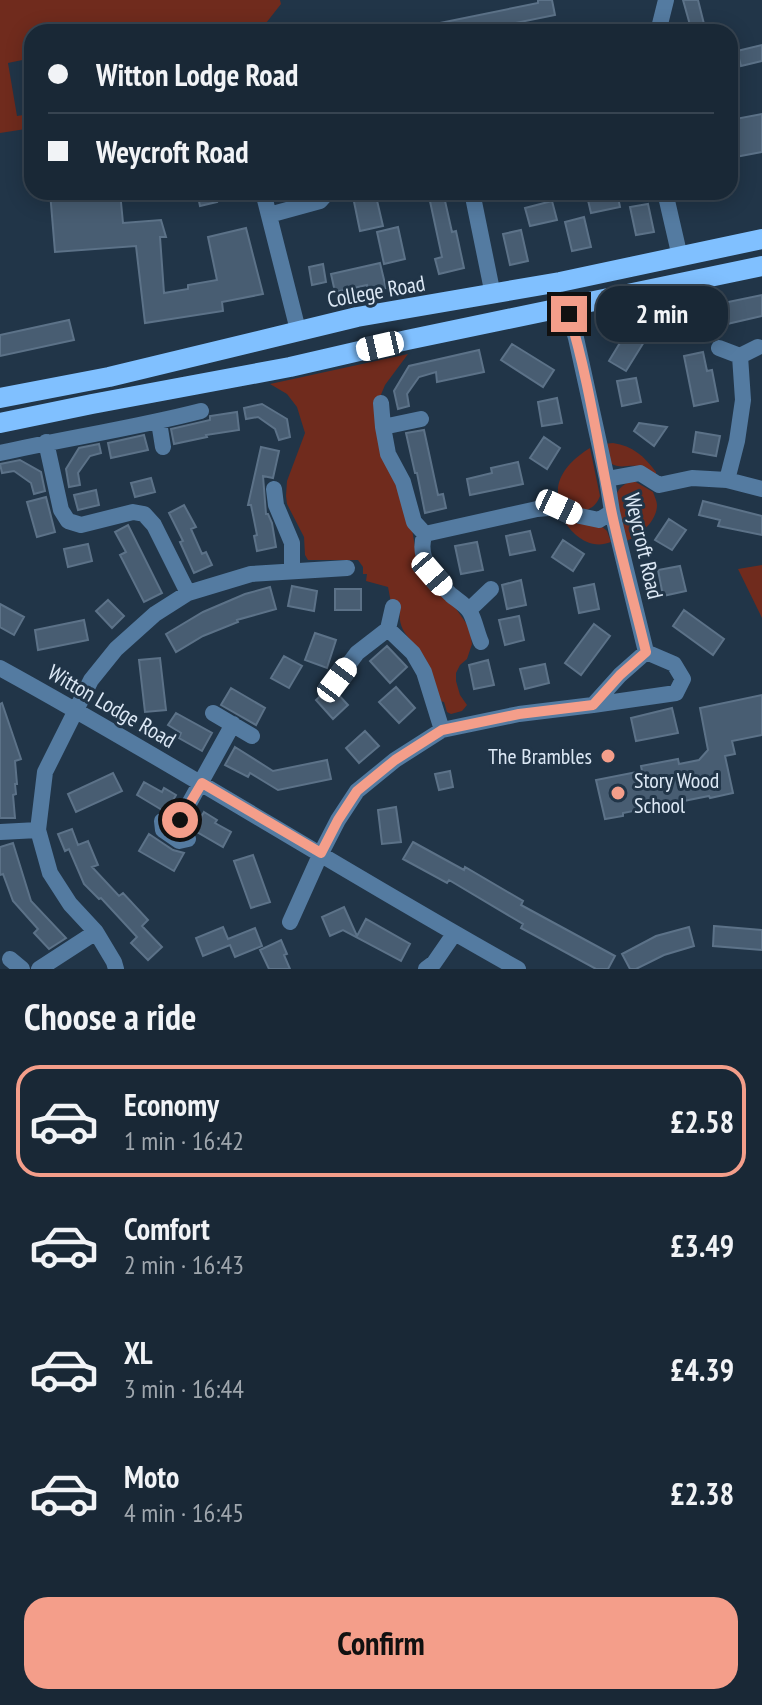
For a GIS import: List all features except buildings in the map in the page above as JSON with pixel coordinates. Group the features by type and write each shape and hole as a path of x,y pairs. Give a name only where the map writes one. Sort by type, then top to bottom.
{"main road":[{"name":"College Road","path":"0,398 109,377 357,317 493,295 762,239"},
{"path":"0,423 290,367 762,266"}],"street":[{"path":"660,24 666,0"},
{"path":"265,200 298,330"},
{"path":"269,215 321,200"},
{"path":"474,200 493,295"},
{"path":"667,200 680,257"},
{"name":"Weycroft Road","path":"567,306 646,652"},
{"path":"719,348 740,356 758,347"},
{"path":"727,480 743,400 740,356"},
{"path":"381,403 388,454 403,482 414,522 425,534"},
{"path":"0,453 201,411"},
{"path":"383,427 421,419"},
{"path":"159,422 163,447"},
{"path":"46,442 61,510 68,521 81,525 133,512 144,514 154,525 188,593"},
{"path":"607,479 640,473 659,485 692,478 727,480 762,489"},
{"path":"274,489 276,505 292,543 292,570"},
{"path":"425,534 537,509 559,507 599,520 612,512"},
{"path":"425,534 421,543 432,574 469,610 481,642"},
{"path":"116,969 96,932 70,904 50,873 38,830 45,772 91,680 116,649 155,614 188,593 251,574 347,568"},
{"path":"469,610 491,589"},
{"path":"337,680 357,653 388,629 393,607"},
{"path":"388,629 413,653 424,672 442,730"},
{"path":"290,922 321,853 357,791 395,760 442,730 519,714 593,705 676,693 683,679 674,664 646,652 593,705"},
{"name":"Witton Lodge Road","path":"0,668 518,969"},
{"path":"213,713 252,736"},
{"path":"180,820 233,724"},
{"path":"0,832 38,830"},
{"path":"39,969 96,932"},
{"path":"426,969 434,963 454,934"}],"shaded area":[{"path":"0,0 280,0 281,4 265,24 24,24 24,60 8,63 17,116 24,115 24,129 0,133"},
{"path":"408,354 385,385 375,409 412,529 416,553 469,627 472,644 467,659 456,673 460,695 467,705 462,711 451,714 447,712 444,702 440,701 427,662 402,627 400,611 391,603 388,587 366,581 367,574 363,574 358,560 308,560 305,555 304,537 286,496 287,481 305,433 297,407 287,394 270,384"},
{"path":"613,443 638,453 652,466 656,476 637,466 610,463 603,444"},
{"path":"590,448 600,496 590,509 584,511 559,500 558,492 561,476"},
{"path":"634,481 653,492 656,511 646,528 624,542 616,495 623,485"},
{"path":"560,514 578,524 599,524 607,531 611,542 587,542 569,528"},
{"path":"762,565 762,618 738,569"}],"place":[{"name":"The Brambles","path":"608,756"},
{"name":"Story Wood School","path":"618,793"}],"route":[{"path":"180,820 202,783 321,853 357,791 395,760 442,730 519,714 593,705 646,652 569,314"}]}
